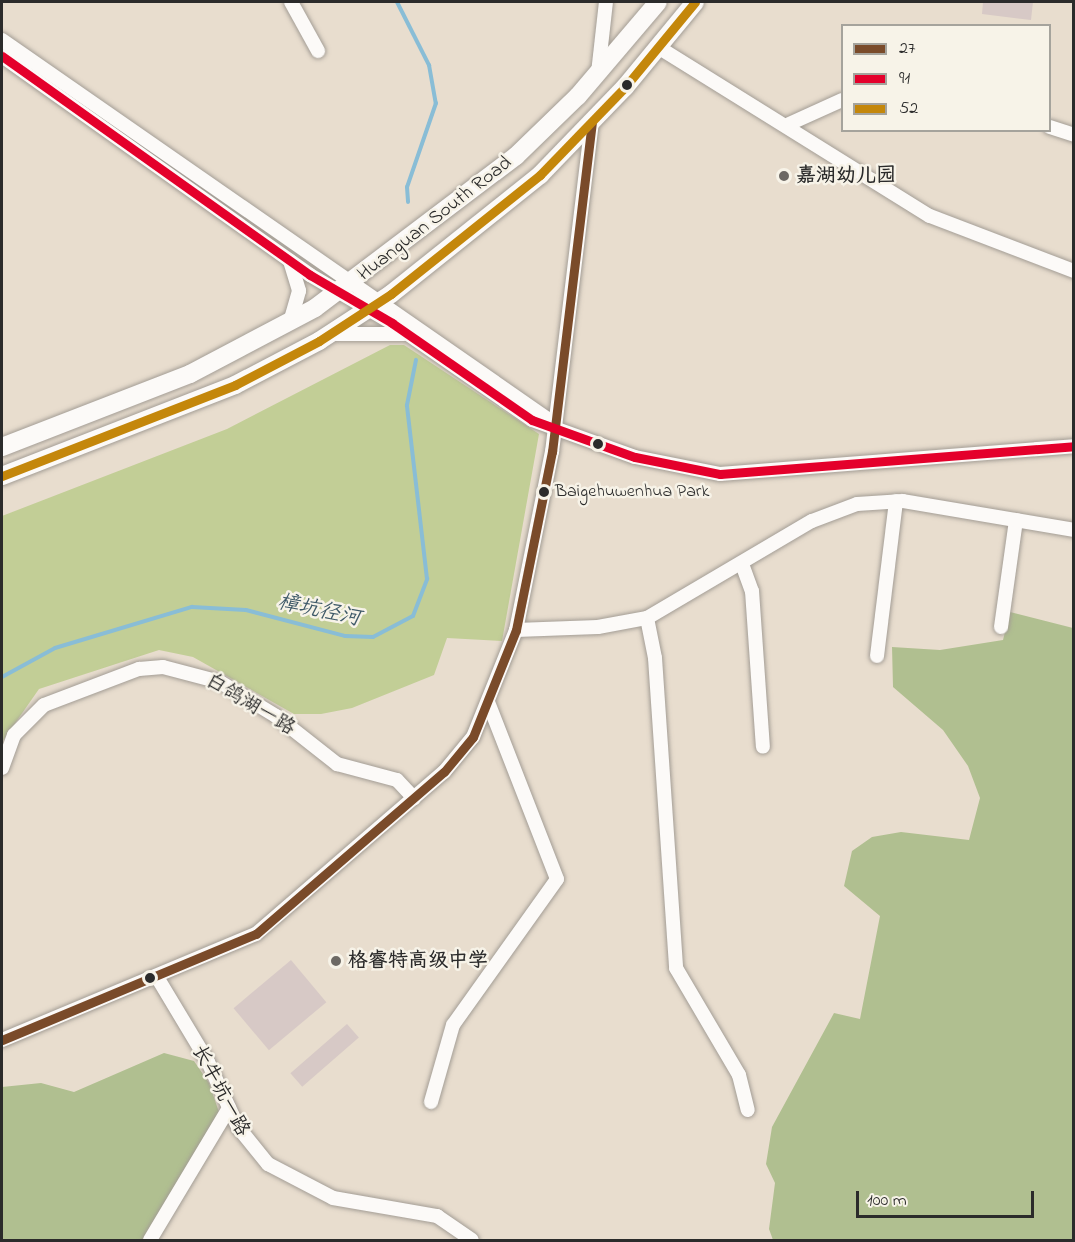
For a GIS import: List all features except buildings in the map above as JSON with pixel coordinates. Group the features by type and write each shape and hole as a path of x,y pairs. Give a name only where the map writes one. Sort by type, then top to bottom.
{"main road":[{"name":"Huanguan South Road","path":"2,447 190,374 288,324 345,287 489,181 598,73 658,2"},
{"name":"Huanguan South Road","path":"2,476 174,411 328,335 375,305 502,209 592,122 695,2"}],"street":[{"path":"291,2 318,51"},
{"path":"598,73 606,2"},
{"path":"2,40 345,287 555,424 635,457 720,474 1074,446"},
{"path":"658,47 789,124 930,216 1074,271"},
{"path":"2,56 288,260 345,287"},
{"path":"789,124 841,101"},
{"path":"2,1040 157,977 263,929 461,755 488,702 516,630 555,424 592,122"},
{"path":"1051,127 1074,135"},
{"path":"288,260 298,301 288,324"},
{"path":"375,305 412,337 532,420 555,424"},
{"path":"328,335 376,330 412,337"},
{"path":"516,630 598,627 646,618 835,511 896,501 1074,530"},
{"path":"877,656 896,501"},
{"path":"1001,627 1016,520"},
{"path":"742,564 752,591 763,747"},
{"path":"646,618 655,658 676,968 739,1076 748,1110"},
{"name":"白鸽湖一路","path":"2,768 23,722 44,705 139,669 163,667 220,682 276,716 337,764 397,780 414,798"},
{"path":"431,1102 453,1025 557,879 488,702"},
{"name":"长牛坑一路","path":"157,977 256,1153 319,1193 419,1209 457,1234 472,1240"},
{"path":"150,1240 229,1108"}],"green space":[{"name":"Baigehuwenhua Park","path":"390,345 404,345 539,434 502,641 447,638 434,675 352,708 321,714 294,714 193,657 159,650 39,689 2,742 2,516 227,429"},
{"path":"1010,612 1073,628 1073,1240 773,1240 769,1229 775,1183 766,1164 772,1127 834,1013 860,1019 880,916 844,886 852,851 872,837 901,832 969,840 980,798 968,766 943,730 893,687 892,647 940,650 1003,640"},
{"path":"164,1053 194,1061 209,1083 219,1112 142,1240 2,1240 2,1087 41,1083 74,1092"}],"waterway":[{"name":"樟坑径河","path":"397,2 429,65 436,103 407,187 408,202"},
{"name":"樟坑径河","path":"2,677 55,648 192,607 246,610 345,636 373,637 413,616 427,579 407,405 416,360"}],"transit line":[{"name":"52","path":"2,476 235,385 319,341 391,294 540,175 625,87 695,2"},
{"name":"91","path":"2,56 310,275 392,323 532,420 635,457 720,474 1074,446"},
{"name":"27","path":"2,1040 256,934 444,772 473,737 516,630 552,452 592,122"}],"place":[{"name":"嘉湖幼儿园","path":"784,176"},
{"name":"Baigehuwenhua Park","path":"544,492"},
{"name":"格睿特高级中学","path":"336,961"}]}
